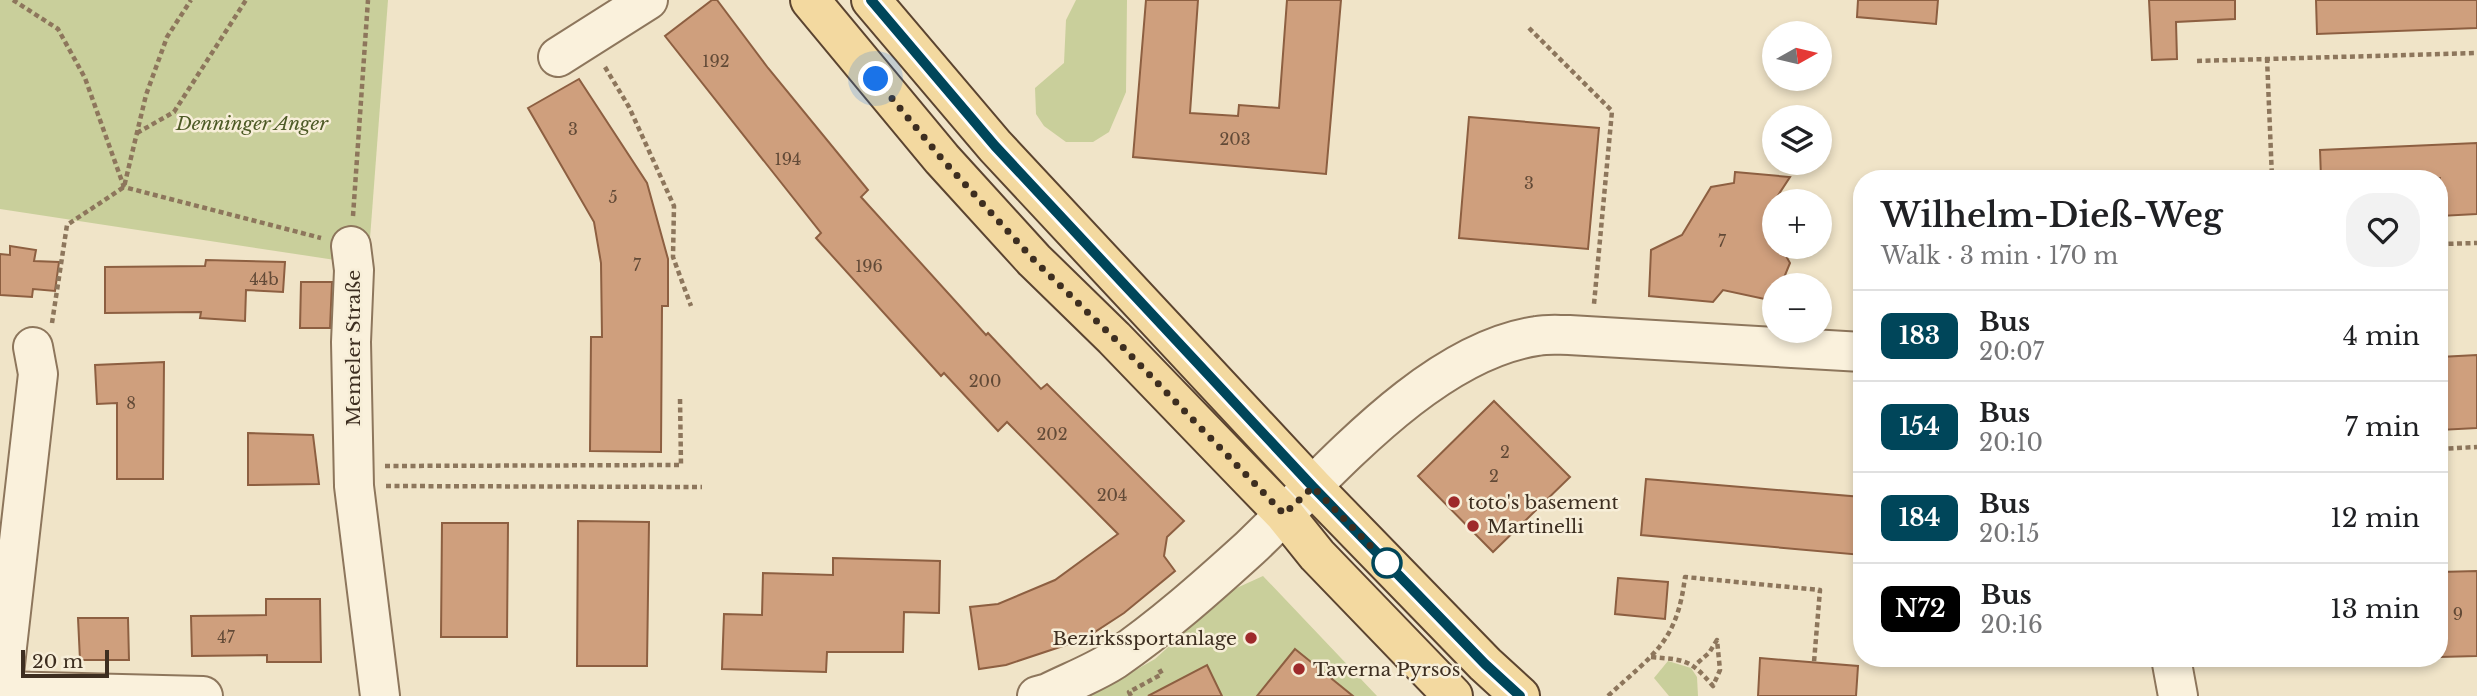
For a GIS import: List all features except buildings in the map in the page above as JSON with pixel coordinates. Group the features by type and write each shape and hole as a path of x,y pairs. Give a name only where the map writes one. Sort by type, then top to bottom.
{"main road":[{"path":"810,0 942,159 1034,260 1114,338 1284,514 1317,555 1453,696"},
{"path":"871,0 995,146 1313,487 1485,664 1520,696"}],"street":[{"path":"573,48 648,0"},
{"name":"Memeler Straße","path":"351,246 354,270 351,342 354,476 380,696"},
{"path":"1037,696 1112,662 1219,575 1405,401 1446,371 1507,344 1537,336 1591,336 1853,351"},
{"path":"33,347 38,374 1,691 203,696"},
{"path":"2173,667 2178,696"}],"path":[{"path":"13,0 58,29 85,78 124,187"},
{"path":"33,347 53,322 67,225 124,187 146,95 167,37 191,0"},
{"path":"136,134 174,112 246,0"},
{"name":"Memeler Straße","path":"351,246 368,0"},
{"path":"1529,28 1612,111 1591,336"},
{"path":"573,48 629,107 674,206 673,257 691,306"},
{"path":"2197,61 2477,53"},
{"path":"2267,58 2272,170"},
{"path":"124,187 351,246"},
{"path":"2448,244 2477,243"},
{"path":"354,476 681,465 680,398"},
{"path":"2448,449 2477,447"},
{"path":"354,476 702,487"},
{"path":"1608,696 1661,648 1681,607 1685,577 1820,590 1814,662"},
{"path":"1650,657 1675,659 1695,665 1713,686 1720,670 1717,640 1709,653 1695,665"},
{"path":"1147,682 1159,675"}],"green space":[{"name":"Denninger Anger","path":"0,0 388,0 368,265 0,209"},
{"path":"1076,0 1127,0 1126,92 1109,132 1093,142 1066,142 1044,126 1036,114 1035,88 1064,63 1066,20"},
{"name":"Bezirkssportanlage","path":"1263,576 1377,696 1090,696 1155,659 1230,591"},
{"path":"1668,661 1691,668 1697,677 1698,696 1669,696 1654,678"}],"bus line":[{"name":"183","path":"871,0 995,146 1313,487 1485,664 1520,696"}],"place":[{"name":"toto's basement","path":"1454,502"},
{"name":"Martinelli","path":"1473,526"},
{"name":"Bezirkssportanlage","path":"1251,638"},
{"name":"Taverna Pyrsos","path":"1299,669"}],"route":[{"path":"876,79 942,159 1034,260 1114,338 1284,514 1313,487 1387,563"}]}
